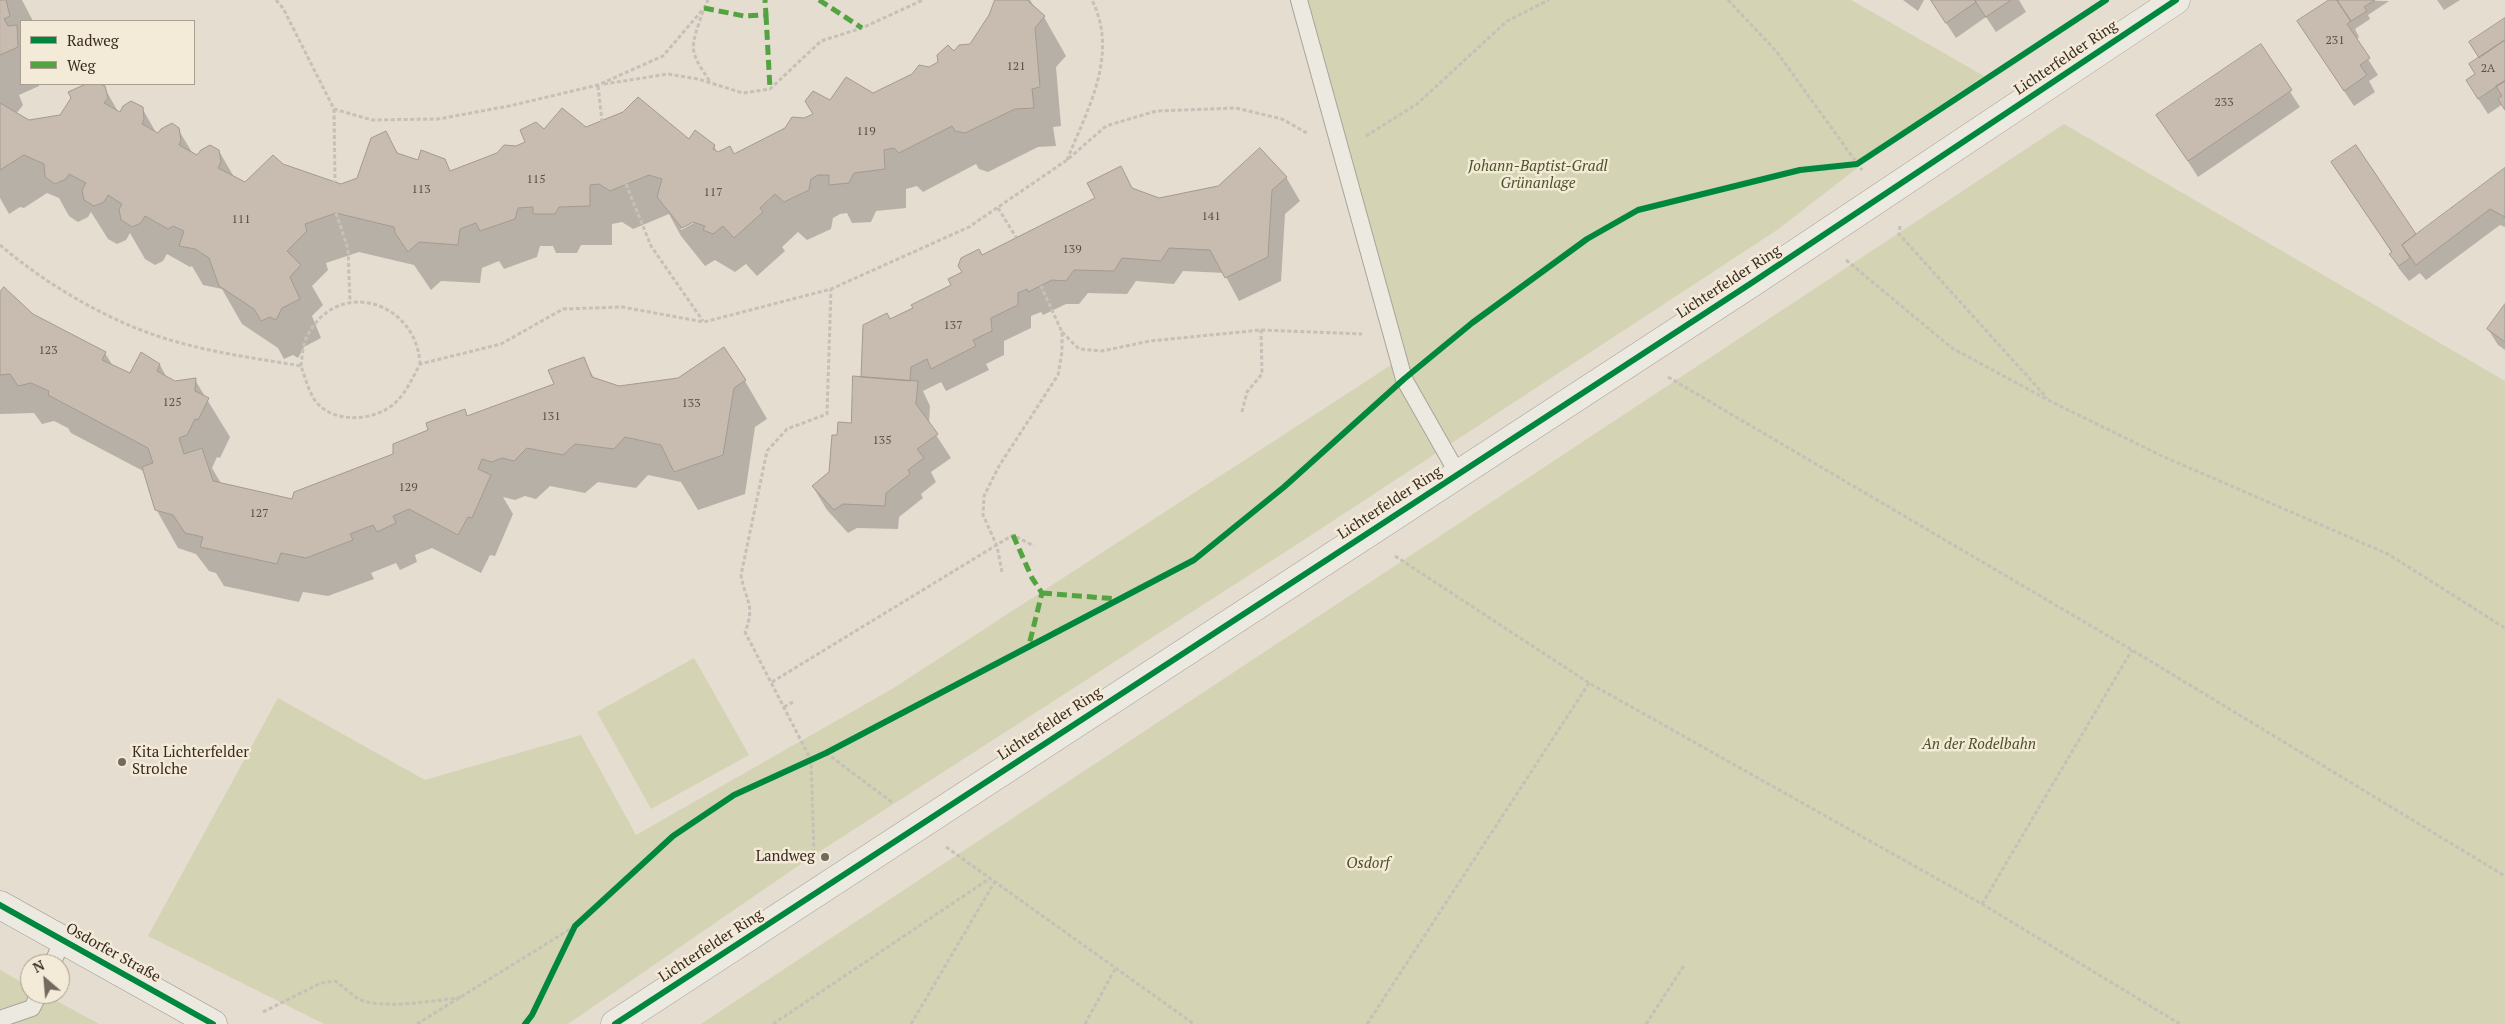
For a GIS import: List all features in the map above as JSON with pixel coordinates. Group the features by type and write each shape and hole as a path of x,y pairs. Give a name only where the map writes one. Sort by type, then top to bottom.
{"street":[{"name":"Lichterfelder Ring","path":"615,1024 1882,197 2176,0"},
{"name":"Osdorfer Straße","path":"0,904 57,952 214,1024"}],"lane":[{"path":"1299,0 1404,378 1458,474"},
{"path":"0,1019 32,1008 34,1004"}],"path":[{"path":"276,0 283,8 334,109 335,182"},
{"path":"708,0 693,40 694,58 711,84"},
{"path":"334,109 372,120 438,119 509,106 598,85 668,74 743,94 770,89 822,42 862,28 923,0"},
{"path":"1067,160 1101,74 1104,38 1092,0"},
{"path":"420,364 501,344 563,309 622,307 704,322 830,289 969,226 1067,160 1106,126 1156,111 1236,108 1282,119 1341,152 1417,104 1507,21 1549,0"},
{"path":"1728,0 1776,51 1857,164"},
{"path":"598,85 662,56 704,8"},
{"path":"598,85 602,120"},
{"path":"626,184 651,246 704,322"},
{"path":"998,208 1016,237"},
{"path":"336,213 348,249 350,301"},
{"path":"1899,234 2050,401"},
{"path":"0,245 19,262 104,315 180,343 301,366"},
{"path":"1843,258 1952,348 2050,401 2162,456 2388,554 2505,628"},
{"path":"1041,286 1062,332 1079,349 1102,351 1150,341 1261,330 1392,335"},
{"path":"814,853 812,760 746,632 751,618 750,603 743,588 741,574 767,451 787,429 827,414 830,289"},
{"path":"350,301 370,302 384,308 404,324 417,346 420,364 407,388 396,402 382,411 359,418 336,415 324,410 314,400 301,366 306,338 315,323 327,312 350,301"},
{"path":"1242,412 1247,392 1262,374 1261,330"},
{"path":"1002,572 997,546 984,515 984,496 999,466 1058,375 1062,352 1062,332"},
{"path":"1666,376 2132,650 2505,876"},
{"path":"772,682 1013,535 1034,546"},
{"path":"1394,555 1589,683 1982,904 2180,1024"},
{"path":"1982,904 2132,650"},
{"path":"1367,1024 1589,683"},
{"path":"784,707 792,702"},
{"path":"826,753 899,810"},
{"path":"960,858 1194,1024"},
{"path":"773,1024 989,879"},
{"path":"911,1024 994,883"},
{"path":"418,1024 575,926"},
{"path":"1646,1024 1684,964"},
{"path":"1085,1024 1115,969"},
{"path":"263,1012 322,984 335,980 358,999 376,1002 398,1004 463,997"}],"green space":[{"name":"Johann-Baptist-Gradl Grünanlage","path":"1307,0 1851,0 1984,76 1931,111 1777,230 1296,545 811,857 568,1024 324,1024 148,936 278,698 425,780 581,735 636,835 892,689 1405,356"},
{"path":"2064,124 2505,381 2505,1024 701,1024"},
{"path":"694,658 749,755 651,809 597,712"},
{"path":"0,970 20,981 20,1004 62,1004 99,1024 0,1024"}],"building":[{"path":"0,0 6,0 10,16 4,19 8,26 17,25 18,47 0,55"},
{"path":"995,0 1027,0 1045,16 1035,28 1040,87 1032,89 1034,108 1015,109 965,133 955,131 952,126 899,153 894,148 884,150 885,169 854,173 849,183 829,185 829,175 818,175 811,179 809,190 784,202 775,194 760,208 763,212 734,238 723,226 713,234 703,230 705,226 693,222 682,228 657,197 662,179 649,175 610,191 599,184 590,185 590,206 559,207 555,214 533,214 533,207 518,208 515,219 480,231 476,223 460,229 458,245 419,242 408,252 395,233 394,227 336,213 305,224 307,231 287,251 301,265 290,277 300,299 282,308 276,320 270,317 261,321 254,309 219,286 209,258 195,249 179,246 184,231 173,226 168,229 145,216 141,223 132,227 121,220 119,209 122,204 108,195 104,202 94,206 84,200 82,190 86,183 69,174 66,179 55,184 45,177 44,164 24,155 0,170 0,103 29,120 60,115 71,98 68,92 84,85 105,86 108,98 104,103 120,112 123,106 131,101 143,107 144,119 142,124 158,133 161,129 172,123 179,128 181,140 179,145 197,155 201,150 210,145 219,150 221,162 218,168 245,182 273,155 283,164 341,184 357,178 371,138 386,131 397,153 418,160 421,150 445,159 450,171 497,153 504,145 516,146 525,142 520,130 536,122 544,129 562,108 586,127 623,112 638,97 689,139 695,130 715,145 713,149 718,152 730,146 734,154 785,128 792,117 804,118 813,114 805,101 813,91 830,100 846,77 873,93 912,74 919,65 929,67 938,62 937,55 948,45 954,51 959,45 970,44 989,15"},
{"path":"1931,0 1975,0 1976,2 1946,23"},
{"path":"1975,0 2011,0 1986,17"},
{"path":"2329,0 2337,0 2351,21 2347,24 2370,58 2360,65 2367,75 2344,91 2297,21"},
{"path":"2337,0 2375,0 2364,7 2367,11 2351,21"},
{"path":"2505,18 2505,40 2479,58 2469,42"},
{"path":"2505,40 2505,81 2478,99 2466,80 2475,74 2469,64"},
{"path":"2261,44 2292,90 2188,161 2156,115"},
{"path":"2505,81 2505,110 2498,99 2502,96 2496,86"},
{"path":"2356,145 2416,234 2402,245 2410,258 2399,266 2389,254 2392,252 2331,162"},
{"path":"1260,148 1287,177 1272,190 1268,257 1225,278 1210,250 1169,248 1161,261 1122,258 1114,271 1074,270 1066,281 1052,280 1028,292 1027,289 1018,293 1018,305 991,318 992,331 973,340 976,346 931,369 927,359 911,367 910,381 861,377 863,325 887,313 890,319 913,308 911,305 951,285 948,279 962,272 958,266 961,258 979,249 982,255 1095,198 1087,183 1121,166 1132,188 1159,198 1218,186"},
{"path":"2505,168 2505,217 2490,209 2416,265 2402,245"},
{"path":"4,287 33,314 106,352 102,360 130,373 141,352 160,364 157,371 175,381 196,378 195,391 209,398 198,420 195,419 187,435 179,438 184,454 202,448 213,481 292,499 294,492 393,454 393,444 428,430 426,423 465,409 467,416 554,384 548,370 584,357 592,377 619,386 678,378 724,347 746,380 734,388 723,455 674,472 661,445 625,437 614,449 575,444 563,455 527,448 514,461 502,458 492,462 482,459 478,469 491,475 472,518 468,517 458,535 409,509 393,516 396,523 377,532 373,525 350,534 353,540 306,558 281,553 277,564 200,547 203,537 185,533 173,515 155,510 142,467 153,463 148,448 48,395 49,391 31,383 18,386 10,374 0,375 0,292"},
{"path":"2505,304 2505,342 2487,329"},
{"path":"853,376 918,381 916,404 938,434 917,449 924,458 908,470 910,474 886,493 885,506 843,504 834,510 812,486 829,472 832,435 837,435 838,422 851,423"}],"marked path":[{"path":"704,8 744,16 766,15 765,0"},
{"path":"819,0 862,28"},
{"path":"766,15 770,89"},
{"path":"1013,535 1032,578 1042,593 1028,649"},
{"path":"1042,593 1117,599"}],"cycle path":[{"path":"525,1024 532,1015 575,926 673,836 734,795 826,753 1194,560 1284,487 1404,379 1472,323 1587,239 1638,210 1800,170 1857,164 2106,0"},
{"path":"615,1024 1753,282 2176,0"},
{"path":"0,905 213,1024"}],"place":[{"name":"Kita Lichterfelder Strolche","path":"122,762"},
{"name":"Landweg","path":"825,857"}],"park label":[{"name":"An der Rodelbahn","path":"1979,745"},
{"name":"Osdorf","path":"1368,864"}]}
